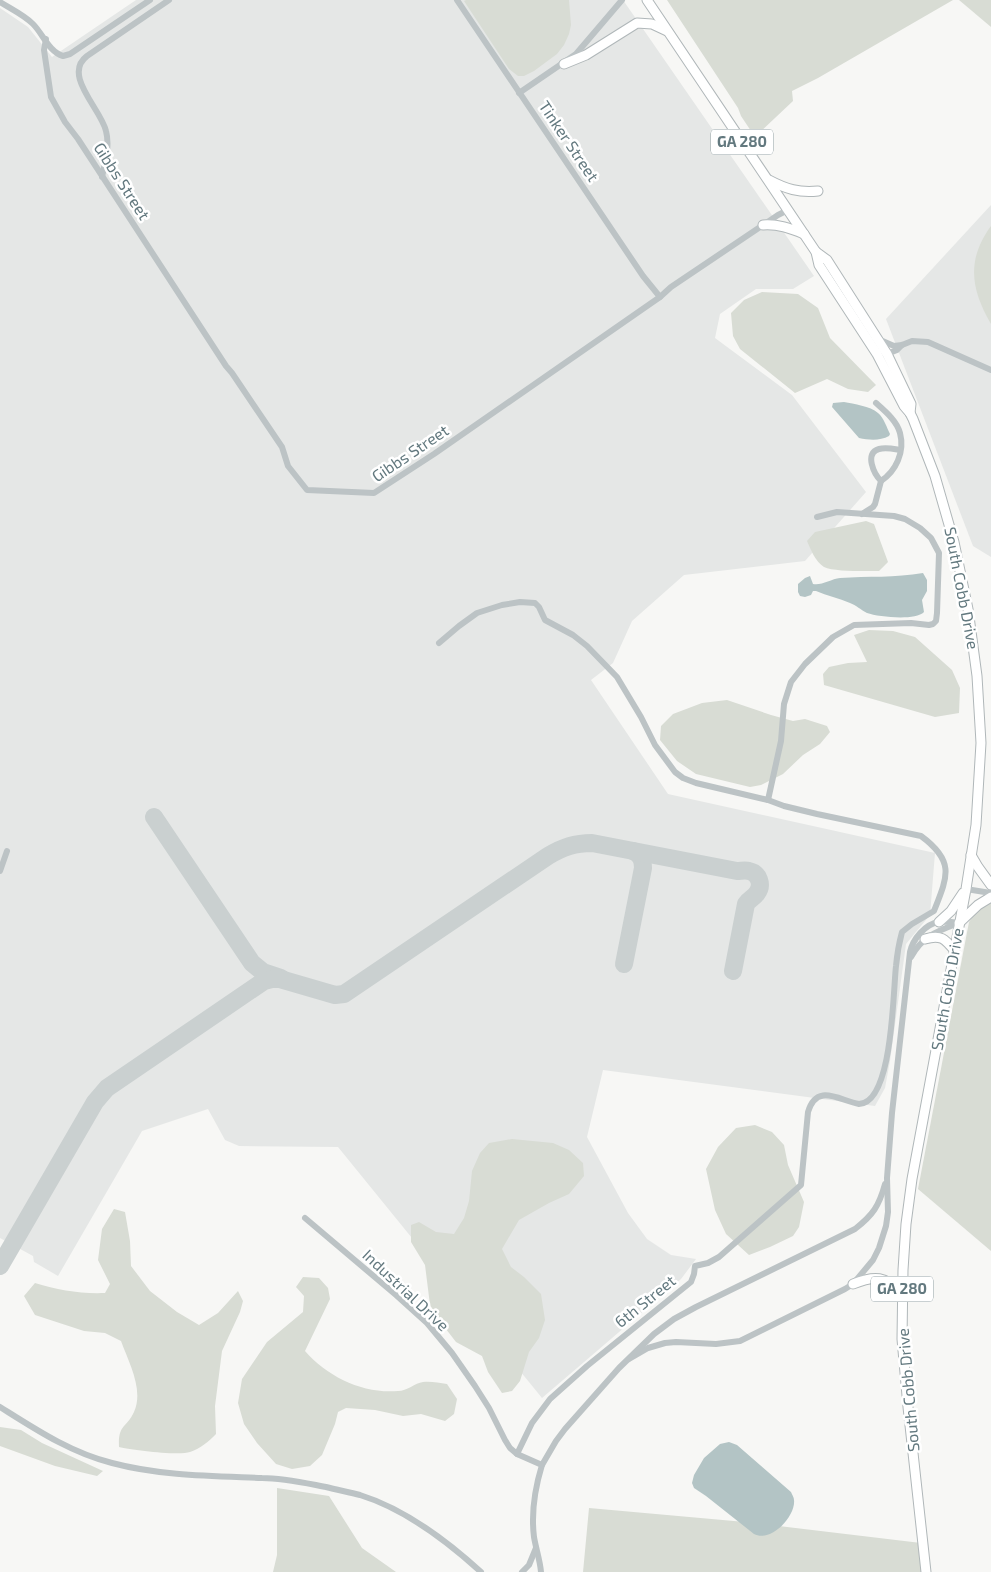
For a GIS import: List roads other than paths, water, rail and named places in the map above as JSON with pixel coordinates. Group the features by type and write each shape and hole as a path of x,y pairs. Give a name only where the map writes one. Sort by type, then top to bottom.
{"main road":[{"name":"South Cobb Drive","path":"647,0 816,252 819,264 877,354 904,406 910,413 932,469 950,528 960,564 972,631 979,692 981,742 979,790 966,889 909,1202 902,1293 902,1340 905,1385 926,1572"},
{"path":"564,64 586,55 637,23 652,24 667,31"},
{"path":"767,179 793,191 818,191"},
{"path":"763,225 777,224 804,234"},
{"name":"South Cobb Drive","path":"816,252 828,260 887,354 911,404 910,413"},
{"path":"877,354 887,354"},
{"path":"971,855 991,885"},
{"path":"939,922 951,911 966,889"},
{"path":"959,923 970,911 991,895"},
{"path":"925,939 939,937 946,940 955,951"},
{"path":"853,1284 871,1278 882,1279 902,1293"}],"street":[{"path":"0,2 29,20 55,52 59,55 67,56 150,0"},
{"path":"102,177 108,140 103,121 80,82 77,71 79,65 87,56 169,0"},
{"name":"Tinker Street","path":"456,0 643,276 660,297"},
{"path":"519,93 564,64 581,48 622,0"},
{"name":"Gibbs Street","path":"46,39 44,50 51,97 61,116 78,139 226,366 282,447 288,466 307,490 374,493 434,454 660,297 671,287 788,210"},
{"path":"878,339 894,346 912,341 928,342 991,370"},
{"path":"887,354 897,350 902,345"},
{"path":"862,514 873,507 881,482 891,473 899,459 900,433 888,413 876,403"},
{"path":"881,482 873,469 871,461 874,452 878,449 890,448 900,450"},
{"path":"439,643 477,614 502,605 520,602 535,603 539,606 545,620 573,635 587,646 617,677 656,745 675,772 683,778 696,783 768,800 781,741 784,704 791,682 805,664 833,637 854,625 911,623 929,626 936,621 940,561 936,546 931,538 905,519 894,516 837,512 817,517"},
{"name":"6th Street","path":"517,1454 532,1424 550,1399 587,1366 691,1282 695,1266 708,1263 720,1257 801,1186 808,1112 812,1102 819,1096 832,1096 863,1104 872,1098 880,1082 890,1041 894,1010 896,966 902,932 934,911 946,877 946,868 942,856 935,846 921,836 817,814 768,800"},
{"path":"0,870 8,851"},
{"path":"966,889 991,895"},
{"path":"629,1359 648,1348 665,1343 716,1344 740,1340 853,1284 873,1260 884,1235 888,1212 887,1178 892,1105 911,948 919,935 928,927 939,922 959,923"},
{"path":"910,959 916,949 935,931 959,923"},
{"path":"541,1572 533,1523 534,1503 542,1465 566,1426 654,1334 674,1319 855,1229 868,1219 876,1209 887,1178"},
{"name":"Industrial Drive","path":"305,1218 427,1323 468,1376 489,1408 505,1440 517,1454 542,1465"},
{"path":"0,1407 45,1435 109,1463 161,1473 288,1480 360,1496 400,1513 424,1527 481,1572"},
{"path":"522,1572 529,1565 536,1547"}]}
